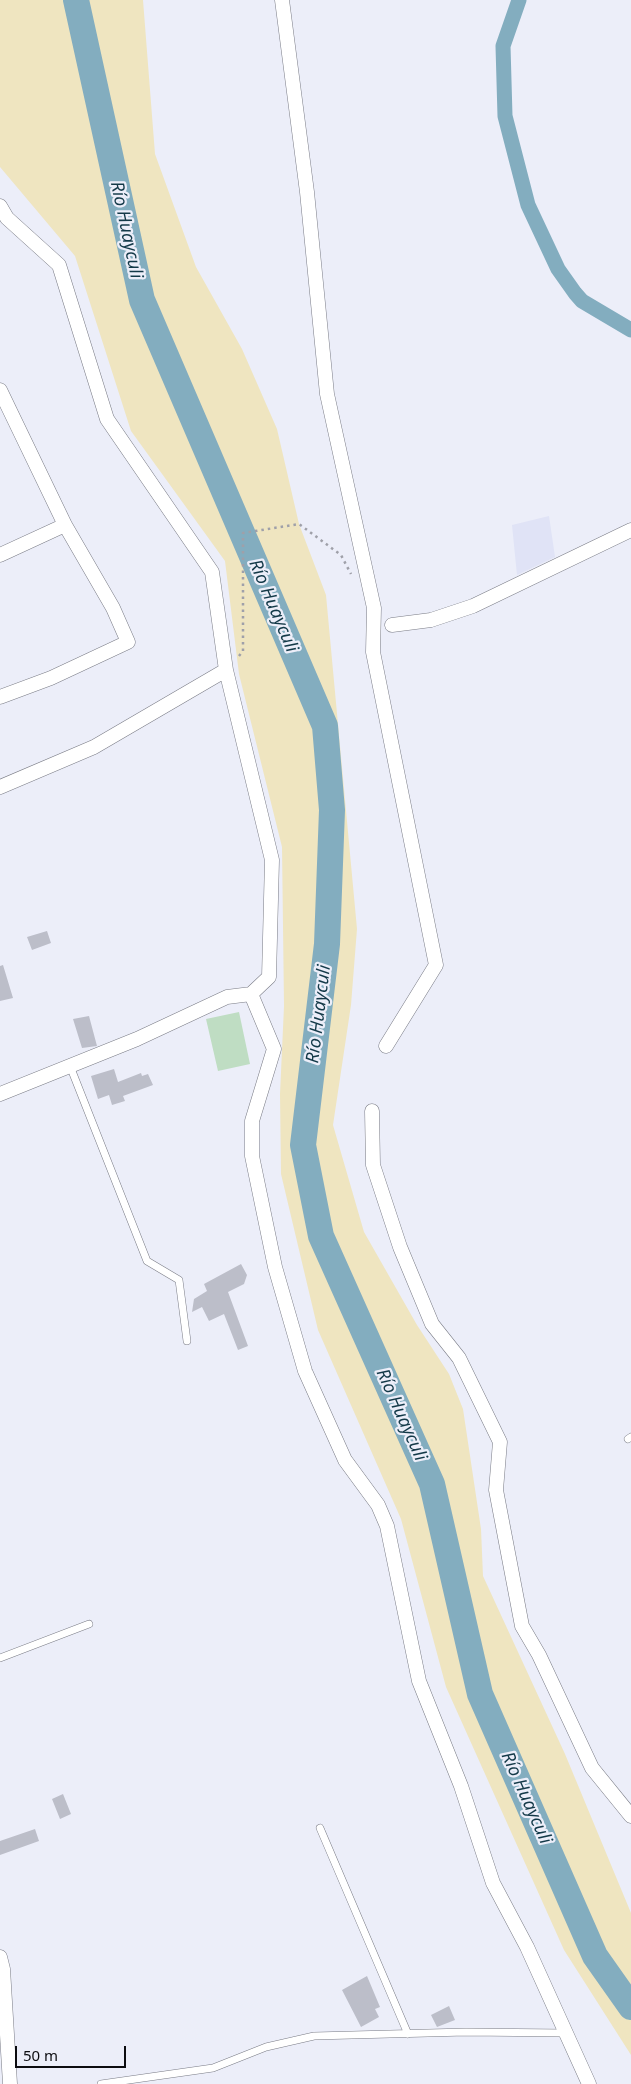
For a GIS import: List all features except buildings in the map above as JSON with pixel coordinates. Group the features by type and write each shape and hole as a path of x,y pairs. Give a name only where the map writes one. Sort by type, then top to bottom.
{"street":[{"path":"282,0 308,192 327,394 374,608 373,652 436,965 386,1046"},
{"path":"0,206 7,218 59,265 107,419 212,572 226,670 272,860 268,978 251,994 227,997 136,1039 0,1094"},
{"path":"0,390 65,525 113,608 128,642 51,678 0,697"},
{"path":"0,555 65,525"},
{"path":"392,625 431,620 473,606 631,530"},
{"path":"0,787 94,747 226,670"},
{"path":"251,994 274,1049 252,1121 252,1156 275,1267 305,1371 345,1460 378,1505 387,1526 419,1681 461,1786 493,1882 528,1947 588,2084"},
{"path":"372,1111 373,1165 400,1248 432,1324 460,1358 500,1442 496,1490 522,1626 539,1655 592,1768 631,1816"},
{"path":"0,1957 3,1969 4,2069 10,2084"}],"lane":[{"path":"70,1066 148,1261 179,1280 186,1341"},
{"path":"0,1658 89,1624"},
{"path":"320,1828 408,2034"},
{"path":"101,2084 214,2068 266,2047 314,2036 565,2032"}],"path":[{"path":"226,670 243,651 243,533 299,524 341,555 355,581"}],"shaded area":[{"path":"549,516 555,557 517,575 512,525"}],"green space":[{"path":"239,1012 250,1064 218,1071 206,1019"}],"sand":[{"path":"0,0 143,0 155,154 196,267 242,349 277,429 299,524 326,595 357,929 351,1005 333,1125 364,1232 417,1325 449,1374 463,1409 481,1529 483,1576 565,1754 631,1913 631,2055 564,1950 446,1687 401,1519 318,1330 281,1174 280,1094 284,1006 282,847 239,674 225,561 131,431 75,256 0,167"}],"waterway":[{"name":"Río Huayculi","path":"76,0 142,300 325,726 332,810 327,944 303,1145 321,1236 432,1484 480,1694 595,1956 631,2007"},
{"path":"519,0 503,46 505,116 528,205 558,269 575,293 582,301 631,330"}]}
